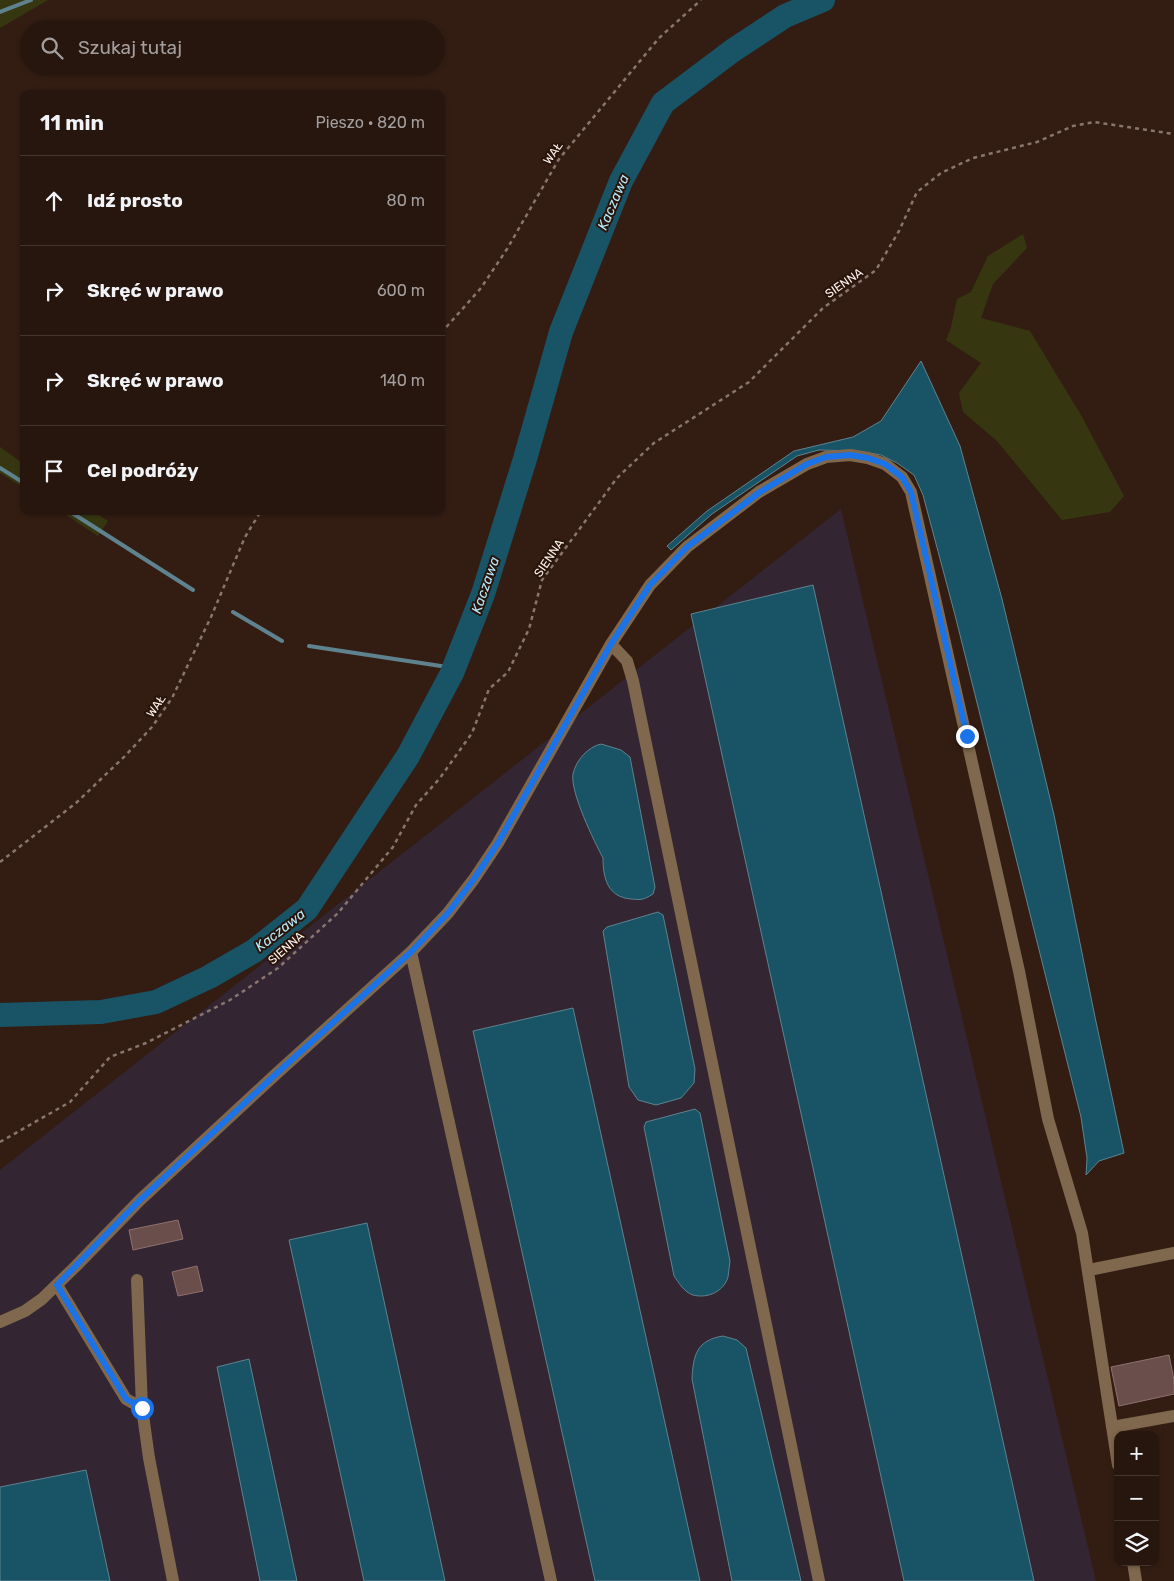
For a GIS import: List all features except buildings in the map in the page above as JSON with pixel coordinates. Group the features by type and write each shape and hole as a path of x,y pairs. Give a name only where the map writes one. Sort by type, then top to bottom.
{"lane":[{"path":"0,1322 25,1311 42,1299 140,1200 411,952 448,913 484,865 611,644 650,585 687,547 760,492 807,464 826,457 850,455 868,458 885,464 902,477 911,492 1019,971 1048,1119 1082,1233 1114,1440"},
{"path":"611,644 627,661 630,668 820,1581"},
{"path":"411,952 551,1581"},
{"path":"1089,1270 1174,1253"},
{"path":"137,1280 142,1408 149,1458 173,1581"},
{"path":"57,1285 126,1399 142,1408"},
{"path":"1112,1427 1174,1416"},
{"path":"1134,1566 1136,1581"}],"path":[{"name":"WAŁ","path":"445,328 481,288 507,249 559,159 659,38 701,0"},
{"name":"SIENNA","path":"0,1142 70,1102 110,1057 146,1043 230,1000 278,968 338,913 393,847 416,805 440,778 472,733 489,689 508,672 529,629 542,580 617,478 654,443 749,382 823,308 876,270 899,230 917,192 941,173 973,158 1037,142 1073,126 1094,122 1174,134"},
{"name":"WAŁ","path":"0,862 76,803 152,727 172,698 211,617 245,537 259,515"}],"shaded area":[{"path":"0,0 48,0 0,28"},
{"path":"1023,234 1027,248 993,284 981,318 1030,331 1081,415 1124,496 1110,512 1062,520 997,441 963,412 959,393 981,363 946,340 957,299 971,292 988,256"},
{"path":"0,447 20,461 20,486 0,473"},
{"path":"841,509 1096,1581 0,1581 0,1170"},
{"path":"66,515 99,515 108,521 98,536"}],"water":[{"path":"921,361 960,446 1002,599 1054,815 1124,1153 1099,1161 1086,1175 1087,1158 1081,1117 955,615 923,495 914,475 881,455 857,451 819,450 797,456 712,514 671,550 667,546 707,511 794,451 853,437 881,421"},
{"path":"813,585 1034,1581 904,1581 691,614"},
{"path":"601,744 621,750 630,757 655,887 653,894 642,899 623,898 608,886 604,873 603,858 575,792 573,774 577,764 587,751"},
{"path":"658,912 663,915 695,1069 694,1083 681,1098 656,1105 638,1100 629,1087 603,931 607,927"},
{"path":"573,1008 700,1581 595,1581 473,1031"},
{"path":"695,1109 700,1113 730,1261 726,1282 715,1293 704,1296 693,1295 687,1292 674,1276 644,1127 646,1122"},
{"path":"367,1223 445,1581 364,1581 289,1240"},
{"path":"723,1336 737,1340 746,1348 801,1581 732,1581 692,1379 695,1356 698,1350 707,1341"},
{"path":"249,1359 297,1581 260,1581 217,1367"},
{"path":"86,1470 110,1581 0,1581 0,1487"}],"waterway":[{"path":"0,12 31,0"},
{"name":"Kaczawa","path":"0,1015 101,1012 156,1002 209,977 254,951 307,909 408,756 452,673 483,594 525,459 561,332 621,181 663,103 732,51 785,16 823,0"},
{"path":"0,468 20,480"},
{"path":"75,515 193,590"},
{"path":"233,612 282,641"},
{"path":"309,646 454,668"}],"route":[{"path":"142,1408 126,1399 57,1285 140,1200 411,952 448,913 498,843 611,644 650,585 687,547 760,492 807,464 826,457 850,455 868,458 885,464 902,477 911,492 967,736"}]}
